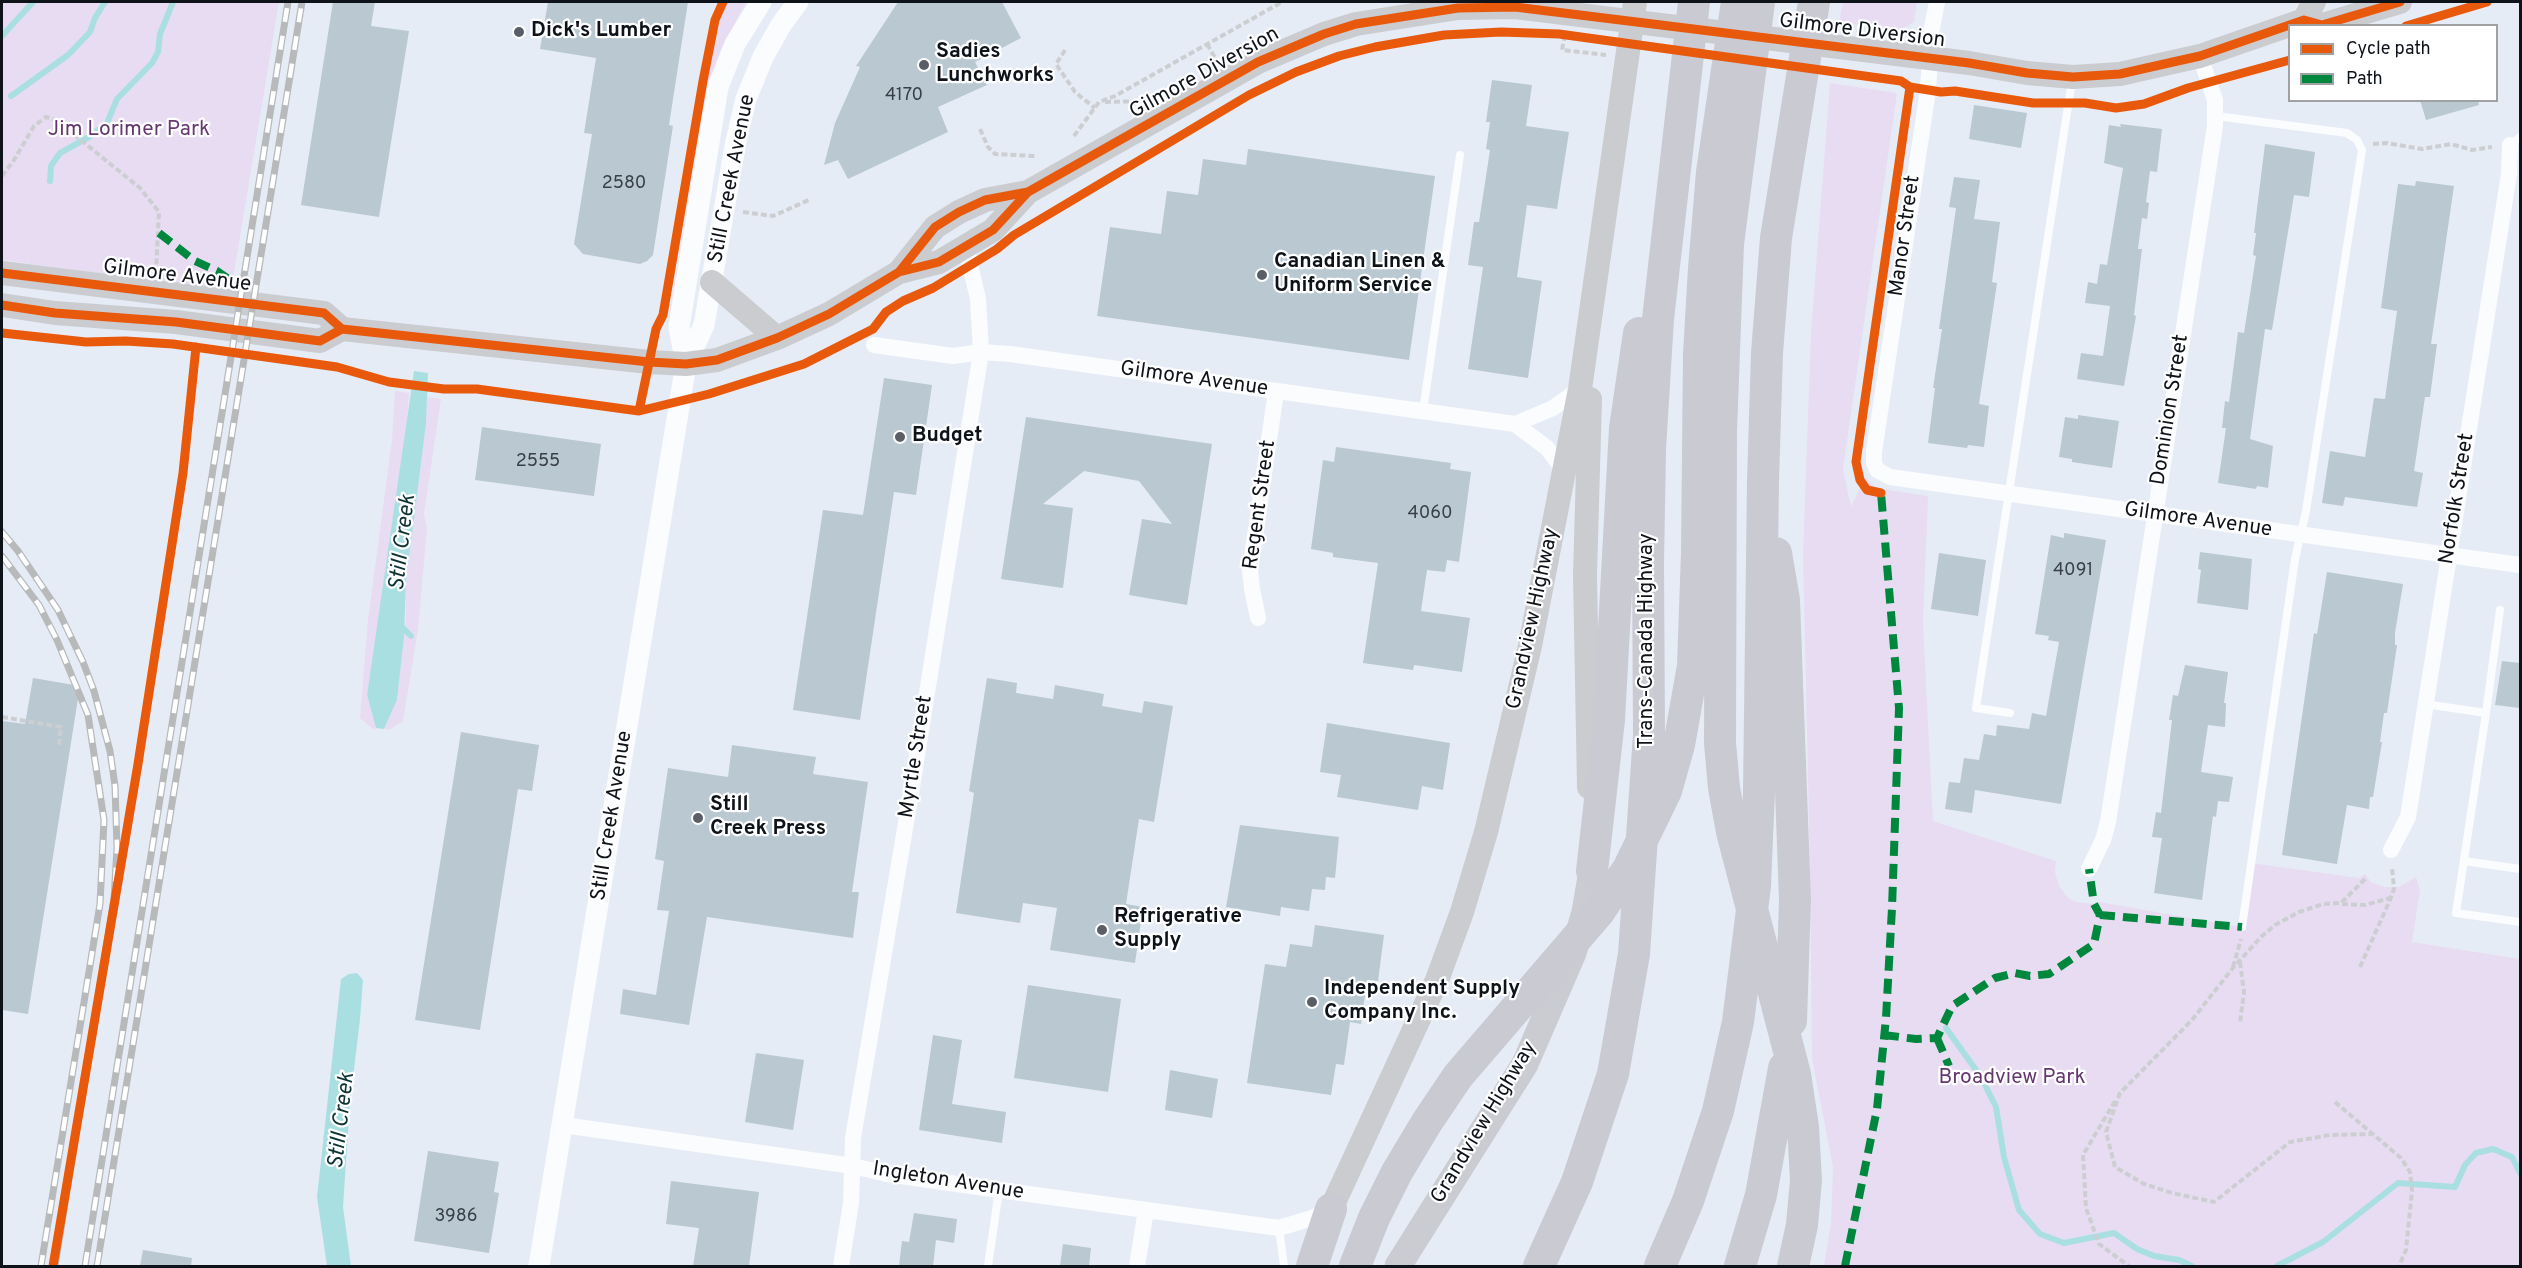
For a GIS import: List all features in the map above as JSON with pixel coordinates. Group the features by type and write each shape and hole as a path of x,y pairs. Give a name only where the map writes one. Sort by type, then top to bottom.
{"highway":[{"name":"Trans-Canada Highway","path":"1539,1266 1577,1182 1613,1074 1634,954 1649,734 1648,563 1651,437 1658,319 1694,2"},
{"path":"1355,1266 1374,1218 1397,1172 1427,1122 1458,1076 1599,912 1628,869 1666,791 1689,698 1695,632 1699,354 1704,268 1712,172 1737,2"},
{"path":"1759,2 1728,244 1721,432 1720,743 1724,788 1746,894 1795,1074 1803,1127 1806,1180 1802,1225 1793,1266"},
{"path":"1660,1266 1688,1201 1718,1111 1738,1022 1755,886 1759,791 1767,353 1776,238 1814,2"},
{"path":"1592,871 1609,720 1625,428 1648,267 1681,105"},
{"path":"1740,1266 1761,1195 1778,1111 1790,1028 1794,963 1795,900 1784,600 1763,481"},
{"path":"1312,1266 1331,1209"}],"main road":[{"name":"Grandview Highway","path":"1331,1209 1437,980 1462,912 1486,832 1508,743 1580,389 1635,2"},
{"name":"Gilmore Diversion","path":"2325,24 2400,2"},
{"name":"Gilmore Diversion","path":"686,364 717,360 777,338 829,314 899,272 939,262 993,230 1029,192 1258,62 1324,34 1378,20 1458,8 1515,7 1568,24 1874,53 2027,73 2073,76 2120,74 2200,56 2309,11 2321,24"},
{"name":"Gilmore Diversion","path":"899,272 935,227 943,222 985,200 1029,192"},
{"path":"1592,871 1585,575 1590,397 1599,265"},
{"name":"Gilmore Avenue","path":"2,273 324,314 342,329 686,364"},
{"path":"712,282 777,338"},
{"name":"Gilmore Avenue","path":"2,305 55,313 176,322 320,341 342,329"},
{"name":"Grandview Highway","path":"1398,1266 1525,1064 1573,953 1585,912 1592,871"}],"street":[{"name":"Still Creek Avenue","path":"686,364 679,327 718,87 735,44 761,2"},
{"name":"Still Creek Avenue","path":"539,1266 686,364 704,325 736,141 746,99 763,57 781,25 798,2"},
{"name":"Manor Street","path":"1877,470 1874,464 1874,452 1928,90 1937,2"},
{"name":"Dominion Street","path":"2089,869 2103,840 2108,822 2216,116 2215,100 2200,56"},
{"name":"Norfolk Street","path":"2391,850 2408,817 2515,141"},
{"name":"Myrtle Street","path":"841,1266 851,1203 853,1138 914,775 981,352 978,299 966,247"},
{"name":"Gilmore Avenue","path":"874,345 953,356 981,352 1010,354 1515,424 1547,448 1564,470"},
{"path":"1515,424 1553,408 1580,389"},
{"name":"Regent Street","path":"1258,618 1250,570 1276,392"},
{"name":"Gilmore Avenue","path":"1877,470 1890,477 2009,495 2520,565"},
{"name":"Ingleton Avenue","path":"563,1125 853,1167 887,1174 1279,1228 1312,1218 1331,1209"},
{"path":"1137,1266 1146,1210"}],"lane":[{"path":"2010,713 1976,708 2073,76"},
{"path":"2216,116 2347,134 2357,140 2362,150 2293,570 2242,927"},
{"path":"1423,411 1460,156"},
{"path":"2500,610 2456,913 2520,922"},
{"path":"2425,704 2486,713"},
{"path":"2464,861 2520,869"},
{"path":"987,1266 999,1190"},
{"path":"1279,1228 1284,1266"}],"path":[{"path":"1074,136 1099,102 1115,96 1282,2"},
{"path":"1568,24 1562,50 1606,55"},
{"path":"1207,44 1218,63"},
{"path":"1065,50 1056,64 1075,92 1095,108"},
{"path":"1099,102 1149,101"},
{"path":"2,176 34,126 46,117 56,120 140,188 159,212 153,293"},
{"path":"980,129 988,147 995,154 1035,156"},
{"path":"2360,146 2387,143 2422,149 2451,144 2475,150 2515,141"},
{"path":"742,212 773,216 811,199"},
{"path":"2,717 61,727 59,744"},
{"path":"2360,967 2394,890 2391,850"},
{"path":"2341,903 2365,879"},
{"path":"2128,1266 2099,1244 2086,1208 2083,1155 2120,1093 2192,1020 2232,969 2275,925 2299,912 2323,904 2365,905 2391,898"},
{"path":"2232,969 2241,945 2242,927"},
{"path":"2240,961 2244,992 2240,1023"},
{"path":"2120,1093 2106,1132 2115,1167 2144,1184 2214,1202 2290,1142 2330,1135 2371,1134"},
{"path":"2336,1102 2401,1158 2410,1172 2412,1191 2406,1250 2399,1266"}],"green space":[{"name":"Jim Lorimer Park","path":"2,2 279,2 231,291 2,260"},
{"path":"719,2 746,2 719,54 703,113"},
{"path":"1843,2 1917,2 1914,22 1898,31 1839,22"},
{"name":"Broadview Park","path":"1830,83 1897,93 1843,469 1851,507 1865,477 1876,488 1928,496 1923,623 1933,821 2056,861 2055,872 2059,886 2068,898 2076,902 2094,904 2100,902 2241,927 2251,863 2359,878 2365,874 2371,882 2385,887 2399,887 2416,877 2420,890 2412,942 2520,959 2520,1266 1824,1266 1831,1223 1833,1167 1812,1059 1803,556 1811,332"},
{"path":"395,391 409,393 406,437 367,695 376,728 374,730 360,718 368,620 392,440"},
{"path":"427,397 441,399 424,514 427,528 418,630 403,721 389,730 384,729 397,700 406,617 406,582 426,424"}],"water":[{"name":"Still Creek","path":"414,371 428,373 426,424 406,582 404,637 397,700 384,729 376,728 367,695"},
{"name":"Still Creek","path":"357,973 363,980 350,1103 343,1207 351,1266 327,1266 317,1197 341,979 349,974"}],"building":[{"path":"333,2 375,2 371,26 409,31 379,217 301,205"},
{"path":"548,2 688,2 669,125 673,126 653,255 640,264 583,254 574,244 592,134 584,133 596,58 540,49"},
{"path":"898,2 1002,2 1021,38 975,62 987,85 938,107 948,132 848,179 838,160 824,165 835,123 860,67 856,66"},
{"path":"1492,80 1532,85 1526,126 1569,132 1557,209 1527,205 1517,277 1542,281 1528,378 1468,369 1483,267 1468,265 1474,222 1479,222 1490,150 1486,149 1490,122 1486,122"},
{"path":"2421,102 2478,102 2479,105 2426,120"},
{"path":"1974,105 2027,113 2021,148 1969,139"},
{"path":"2120,124 2162,129 2157,172 2150,171 2146,202 2149,203 2147,219 2142,218 2138,249 2142,249 2134,315 2136,316 2124,386 2077,379 2081,353 2103,356 2110,306 2085,303 2088,282 2097,284 2100,264 2107,265 2123,168 2104,163 2109,125 2121,127"},
{"path":"2265,144 2315,152 2309,197 2294,195 2272,330 2265,329 2250,439 2273,446 2268,488 2257,486 2256,489 2218,483 2226,428 2222,428 2225,401 2229,402 2238,332 2244,333 2256,256 2253,255 2256,233 2254,233"},
{"name":"Canadian Linen & Uniform Service","path":"1248,149 1435,176 1409,360 1097,316 1110,227 1161,234 1167,191 1198,195 1203,159 1246,165"},
{"path":"1954,177 1980,180 1974,219 2000,222 1992,282 1997,283 1979,404 1989,406 1984,447 1968,445 1967,448 1928,443 1942,329 1939,329 1956,208 1949,207"},
{"path":"2416,181 2454,186 2431,344 2437,344 2430,397 2425,397 2414,471 2423,473 2417,507 2345,497 2343,506 2322,503 2330,451 2365,457 2374,398 2385,399 2397,311 2381,308 2398,184 2415,186"},
{"path":"884,378 932,385 916,495 894,492 860,720 793,710 823,510 863,515"},
{"path":"2078,415 2119,421 2112,468 2072,462 2072,459 2059,457 2065,417 2078,419"},
{"path":"1026,417 1212,444 1187,605 1129,595 1142,519 1172,524 1139,481 1084,471 1043,504 1073,508 1063,588 1001,579"},
{"path":"482,427 601,444 594,496 475,480"},
{"path":"1336,447 1451,463 1450,469 1471,472 1459,562 1447,560 1445,572 1427,570 1421,611 1470,618 1462,672 1414,665 1413,670 1363,663 1378,563 1333,557 1333,553 1311,549 1323,460 1334,462"},
{"path":"2064,533 2106,540 2061,804 1975,790 1972,813 1945,809 1949,782 1960,783 1964,758 1979,760 1984,734 1996,736 1997,725 2029,729 2032,713 2046,716 2059,642 2048,640 2049,636 2035,634 2051,535 2064,538"},
{"path":"2200,552 2252,559 2248,610 2197,603 2201,570 2198,569"},
{"path":"1939,553 1986,560 1978,616 1931,609"},
{"path":"2327,572 2403,584 2395,633 2395,645 2397,645 2387,713 2384,713 2373,797 2370,797 2369,809 2347,805 2337,864 2282,855 2314,633 2317,634"},
{"path":"2502,661 2520,663 2520,708 2495,705"},
{"path":"2185,665 2228,672 2224,703 2226,703 2225,727 2208,725 2201,772 2233,777 2229,802 2218,801 2216,817 2213,816 2202,900 2154,893 2162,838 2152,837 2156,812 2161,813 2173,695 2178,696"},
{"path":"33,678 80,686 28,1014 2,1010 2,721 25,724"},
{"path":"987,678 1017,683 1016,693 1053,699 1055,685 1104,694 1102,706 1142,713 1144,701 1173,706 1154,822 1139,819 1126,904 1143,907 1135,963 1050,950 1057,908 1023,903 1020,923 956,913 974,793 969,791"},
{"path":"1327,723 1450,743 1443,790 1422,786 1418,810 1337,797 1341,775 1320,772"},
{"path":"461,732 539,745 532,791 518,789 480,1030 415,1020"},
{"path":"732,745 816,757 813,774 868,782 852,892 859,892 853,938 707,917 689,1025 620,1014 623,989 656,995 669,911 657,910 664,861 655,859 668,768 728,777"},
{"path":"1240,825 1339,837 1335,878 1326,877 1325,890 1312,889 1309,911 1281,907 1280,916 1226,907"},
{"name":"Independent Supply Company Inc.","path":"1315,925 1384,935 1378,981 1367,980 1361,1024 1350,1022 1344,1065 1336,1064 1331,1095 1247,1083 1265,964 1286,967 1290,944 1312,947"},
{"path":"1028,985 1121,999 1108,1092 1014,1078"},
{"path":"933,1035 962,1040 952,1104 1006,1112 1002,1143 919,1130"},
{"path":"756,1053 804,1060 793,1130 745,1122"},
{"path":"1170,1070 1218,1079 1212,1118 1165,1110"},
{"path":"428,1151 499,1162 494,1192 499,1193 489,1253 414,1241"},
{"path":"671,1181 759,1192 749,1266 693,1266 699,1228 666,1224"},
{"path":"914,1213 957,1219 954,1243 936,1240 933,1266 899,1266 902,1241 909,1242"},
{"path":"1063,1244 1091,1248 1089,1266 1060,1266"},
{"path":"143,1250 192,1258 191,1266 140,1266"}],"waterway":[{"path":"2,36 33,2"},
{"path":"11,96 68,55 90,32 105,2"},
{"path":"50,181 51,166 60,153 89,137 107,123 117,99 152,63 158,52 160,34 173,2"},
{"path":"401,626 411,636"},
{"path":"1946,1028 1981,1077 1996,1107 2004,1157 2019,1210 2040,1234 2064,1243 2114,1233 2137,1249 2154,1256 2179,1260 2192,1266"},
{"path":"2277,1266 2323,1242 2398,1183 2455,1187 2465,1165 2476,1153 2493,1149 2512,1157 2520,1173"}],"railway":[{"path":"85,1266 288,2"},
{"path":"97,1266 302,2"},
{"path":"2,532 18,551 58,610 83,662 94,691 110,751 115,786 117,848 114,899 55,1266"},
{"path":"2,556 39,605 57,640 88,715 104,820 100,904 41,1266"}],"marked path":[{"path":"159,233 195,261 230,280"},
{"path":"1845,1266 1877,1109 1886,1018 1892,908 1899,708 1881,493 1876,492"},
{"path":"1884,1035 1916,1039 1937,1038 1952,1006 1995,978 2015,973 2030,976 2049,974 2094,944 2100,915 2094,904 2089,869"},
{"path":"2100,915 2242,927"},
{"path":"1937,1038 1949,1066"}],"cycle path":[{"path":"639,411 656,329 663,315 715,20 723,2"},
{"path":"2325,24 2400,2"},
{"path":"2413,24 2487,2"},
{"path":"2,305 55,313 176,322 320,341 342,329 686,364 717,360 777,338 829,314 899,272 939,262 993,230 1028,192 1258,62 1324,34 1356,24 1458,8 1515,7 2073,77 2120,74 2200,56 2288,26"},
{"path":"2292,24 2304,20 2318,24"},
{"path":"2,333 86,342 126,341 173,344 337,367 389,382 444,389 477,389 639,411 709,394 804,364 873,329 886,312 903,301 933,288 997,249 1014,235 1249,95 1296,72 1339,56 1375,47 1444,35 1501,32 1559,34 1901,81 1910,87 1941,92 1955,91 2033,103 2085,103 2116,108 2144,104 2188,88 2288,61"},
{"path":"1881,493 1867,490 1860,480 1856,462 1910,87"},
{"path":"899,272 935,227 959,212 985,200 1028,192"},
{"path":"2,273 324,313 342,329"},
{"path":"53,1266 138,764 183,473 196,347"}],"place":[{"name":"Dick's Lumber","path":"519,32"},
{"name":"Sadies Lunchworks","path":"924,65"},
{"name":"Canadian Linen & Uniform Service","path":"1262,275"},
{"name":"Budget","path":"900,437"},
{"name":"Still Creek Press","path":"698,818"},
{"name":"Refrigerative Supply","path":"1102,930"},
{"name":"Independent Supply Company Inc.","path":"1312,1002"}]}
